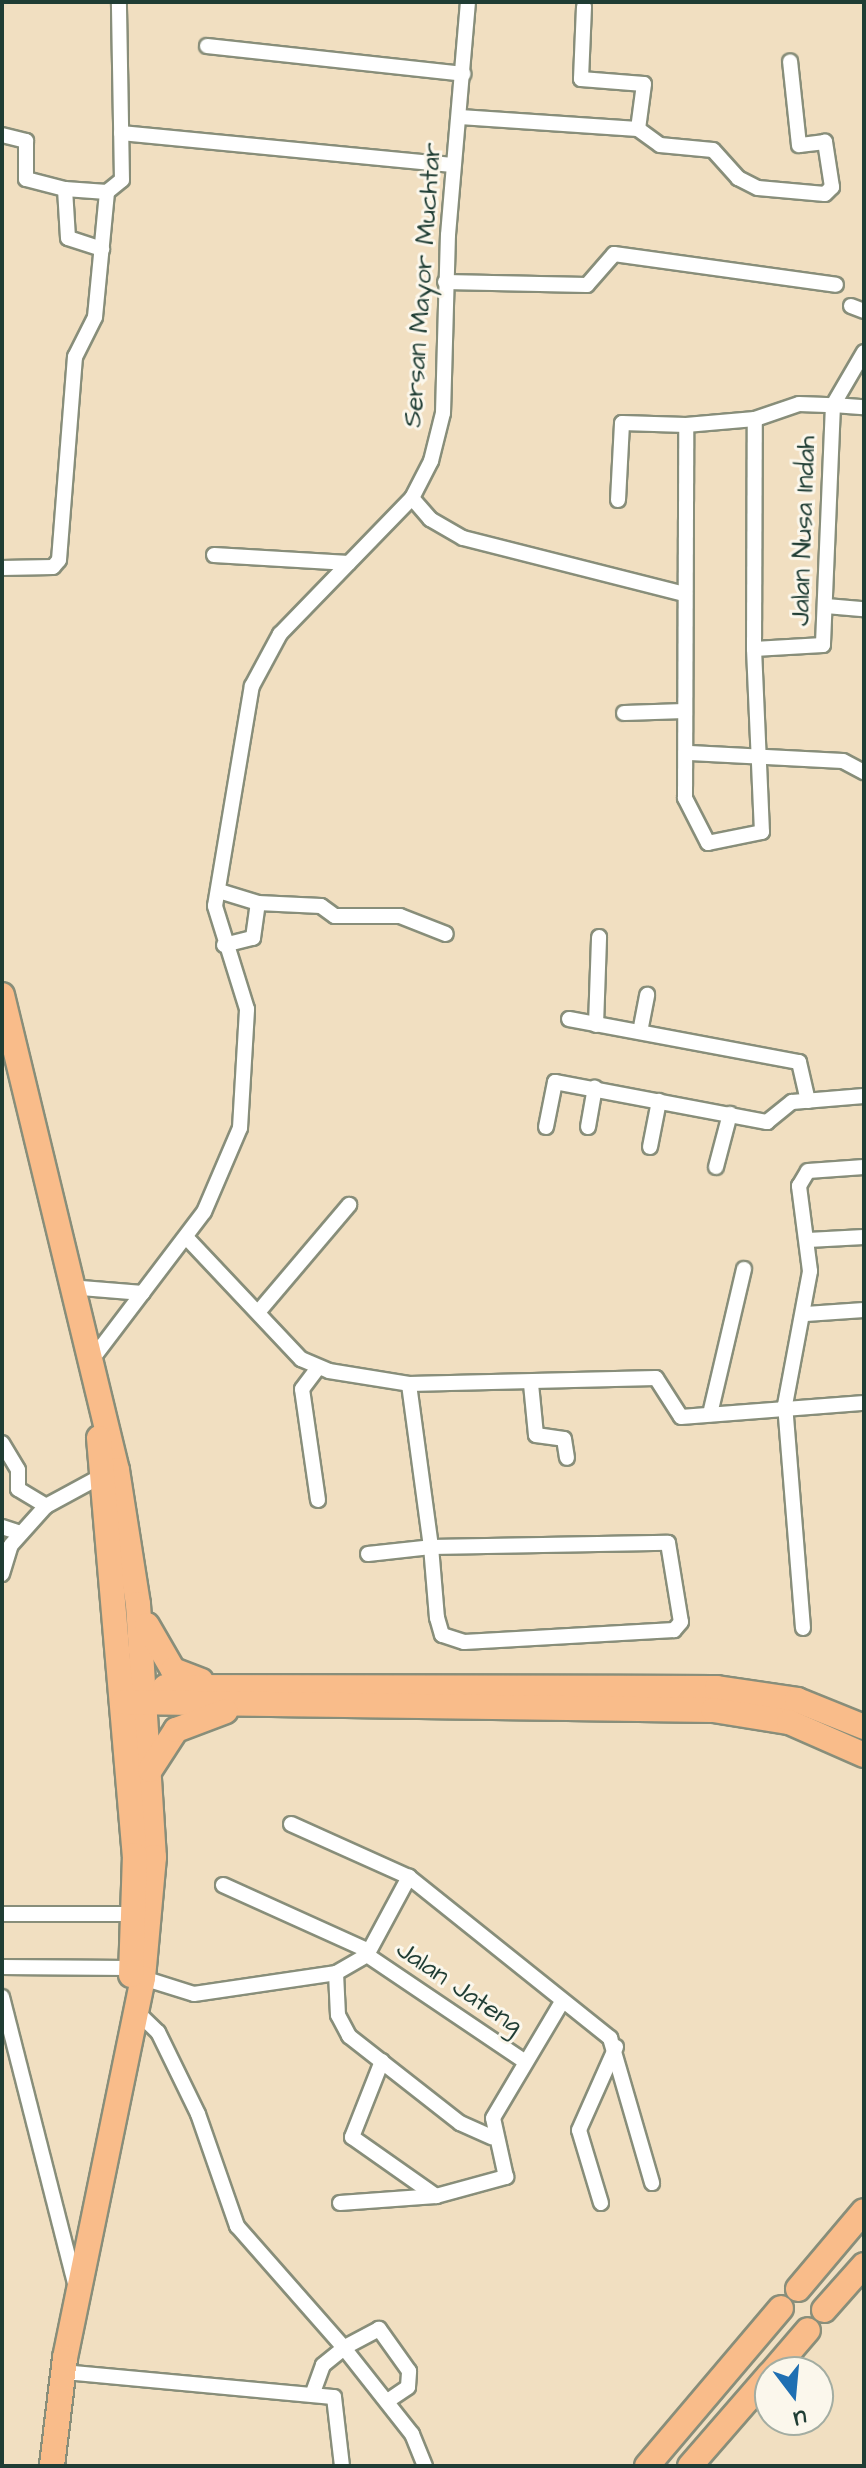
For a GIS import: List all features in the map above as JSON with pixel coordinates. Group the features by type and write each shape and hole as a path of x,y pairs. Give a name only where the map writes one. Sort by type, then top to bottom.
{"highway":[{"path":"2,995 7,1045 98,1399 134,1696 150,1770 153,1905 134,1973"},
{"path":"108,1472 138,1604 173,1670 210,1684"},
{"path":"52,2466 77,2291 136,2008 132,1914 138,1604"},
{"path":"134,1696 210,1684 717,1688 797,1700 864,1727"},
{"path":"134,1696 713,1710 789,1722 864,1755"},
{"path":"150,1770 176,1730 203,1714 297,1702"},
{"path":"798,2289 864,2211"},
{"path":"824,2310 864,2265"},
{"path":"647,2466 781,2308"},
{"path":"786,2356 808,2330"},
{"path":"690,2466 754,2393"}],"street":[{"path":"2,135 26,141 26,179 65,189 107,192 122,180 119,2"},
{"name":"Sersan Mayor Muchtar","path":"90,1363 186,1237 240,1128 247,1009 224,945 219,891 252,686 280,634 412,498 443,413 445,282 452,165 460,117 468,2"},
{"path":"584,7 581,79 644,84 638,129"},
{"path":"207,46 463,74"},
{"path":"460,117 638,129 665,147 713,150 738,178 758,188 825,194 832,187 825,142 799,145 790,61"},
{"path":"121,133 452,165"},
{"path":"65,189 68,238 102,249"},
{"path":"2,568 53,567 59,560 75,357 95,317 107,192"},
{"path":"445,282 587,285 614,254 836,285"},
{"path":"833,405 864,352"},
{"name":"Jalan Nusa Indah","path":"690,753 685,798 702,837 717,844 762,832 754,649 819,648 826,606 833,405"},
{"path":"618,500 622,423 686,425 755,419 780,407 864,407"},
{"path":"754,649 755,419"},
{"path":"686,425 685,711 690,753 760,753 843,761 864,772"},
{"path":"412,498 430,519 463,538 685,594"},
{"path":"214,555 349,563"},
{"path":"826,606 864,609"},
{"path":"624,713 685,711"},
{"path":"219,891 258,903 290,899 335,916 400,916 446,934"},
{"path":"224,945 253,938 258,903"},
{"path":"596,1025 599,937"},
{"path":"640,1032 647,995"},
{"path":"569,1019 799,1062 808,1101"},
{"path":"546,1127 555,1082 767,1122 792,1102 864,1096"},
{"path":"588,1127 595,1088"},
{"path":"650,1147 659,1101"},
{"path":"716,1167 730,1114"},
{"path":"803,1628 785,1405 806,1314 808,1240 799,1186 804,1174 864,1167"},
{"path":"260,1310 349,1205"},
{"path":"186,1237 318,1368 409,1384 505,1377 531,1384 656,1378 678,1415 785,1405 864,1403"},
{"path":"808,1240 864,1237"},
{"path":"710,1414 744,1269"},
{"path":"69,1287 143,1293"},
{"path":"806,1314 864,1310"},
{"path":"318,1368 302,1389 318,1500"},
{"path":"368,1554 431,1547 668,1543 681,1622 674,1630 453,1641 439,1628 431,1547 409,1384"},
{"path":"531,1384 536,1435 564,1439 567,1458"},
{"path":"2,1443 18,1470 18,1489 46,1506"},
{"path":"2,1574 21,1533 46,1506 108,1472"},
{"path":"2,1527 21,1533"},
{"path":"291,1824 409,1877 559,1994 560,2005 524,2061 493,2118 492,2137 508,2184 436,2196 340,2203"},
{"path":"2,1967 134,1973 194,1994 336,1973 368,1953 409,1877"},
{"name":"Jalan Jateng","path":"223,1885 368,1953 524,2061"},
{"path":"2,1914 132,1914"},
{"path":"336,1973 341,2024 460,2123 492,2137"},
{"path":"2,1997 77,2291"},
{"path":"560,2005 616,2047 652,2183"},
{"path":"136,2008 158,2032 198,2114 237,2226 389,2400 425,2466"},
{"path":"601,2203 579,2130 616,2047"},
{"path":"382,2061 352,2137 436,2196"},
{"path":"314,2390 323,2365 357,2336 385,2331 409,2371 408,2387 389,2400"},
{"path":"64,2372 212,2389 314,2390 340,2407 342,2466"}]}
